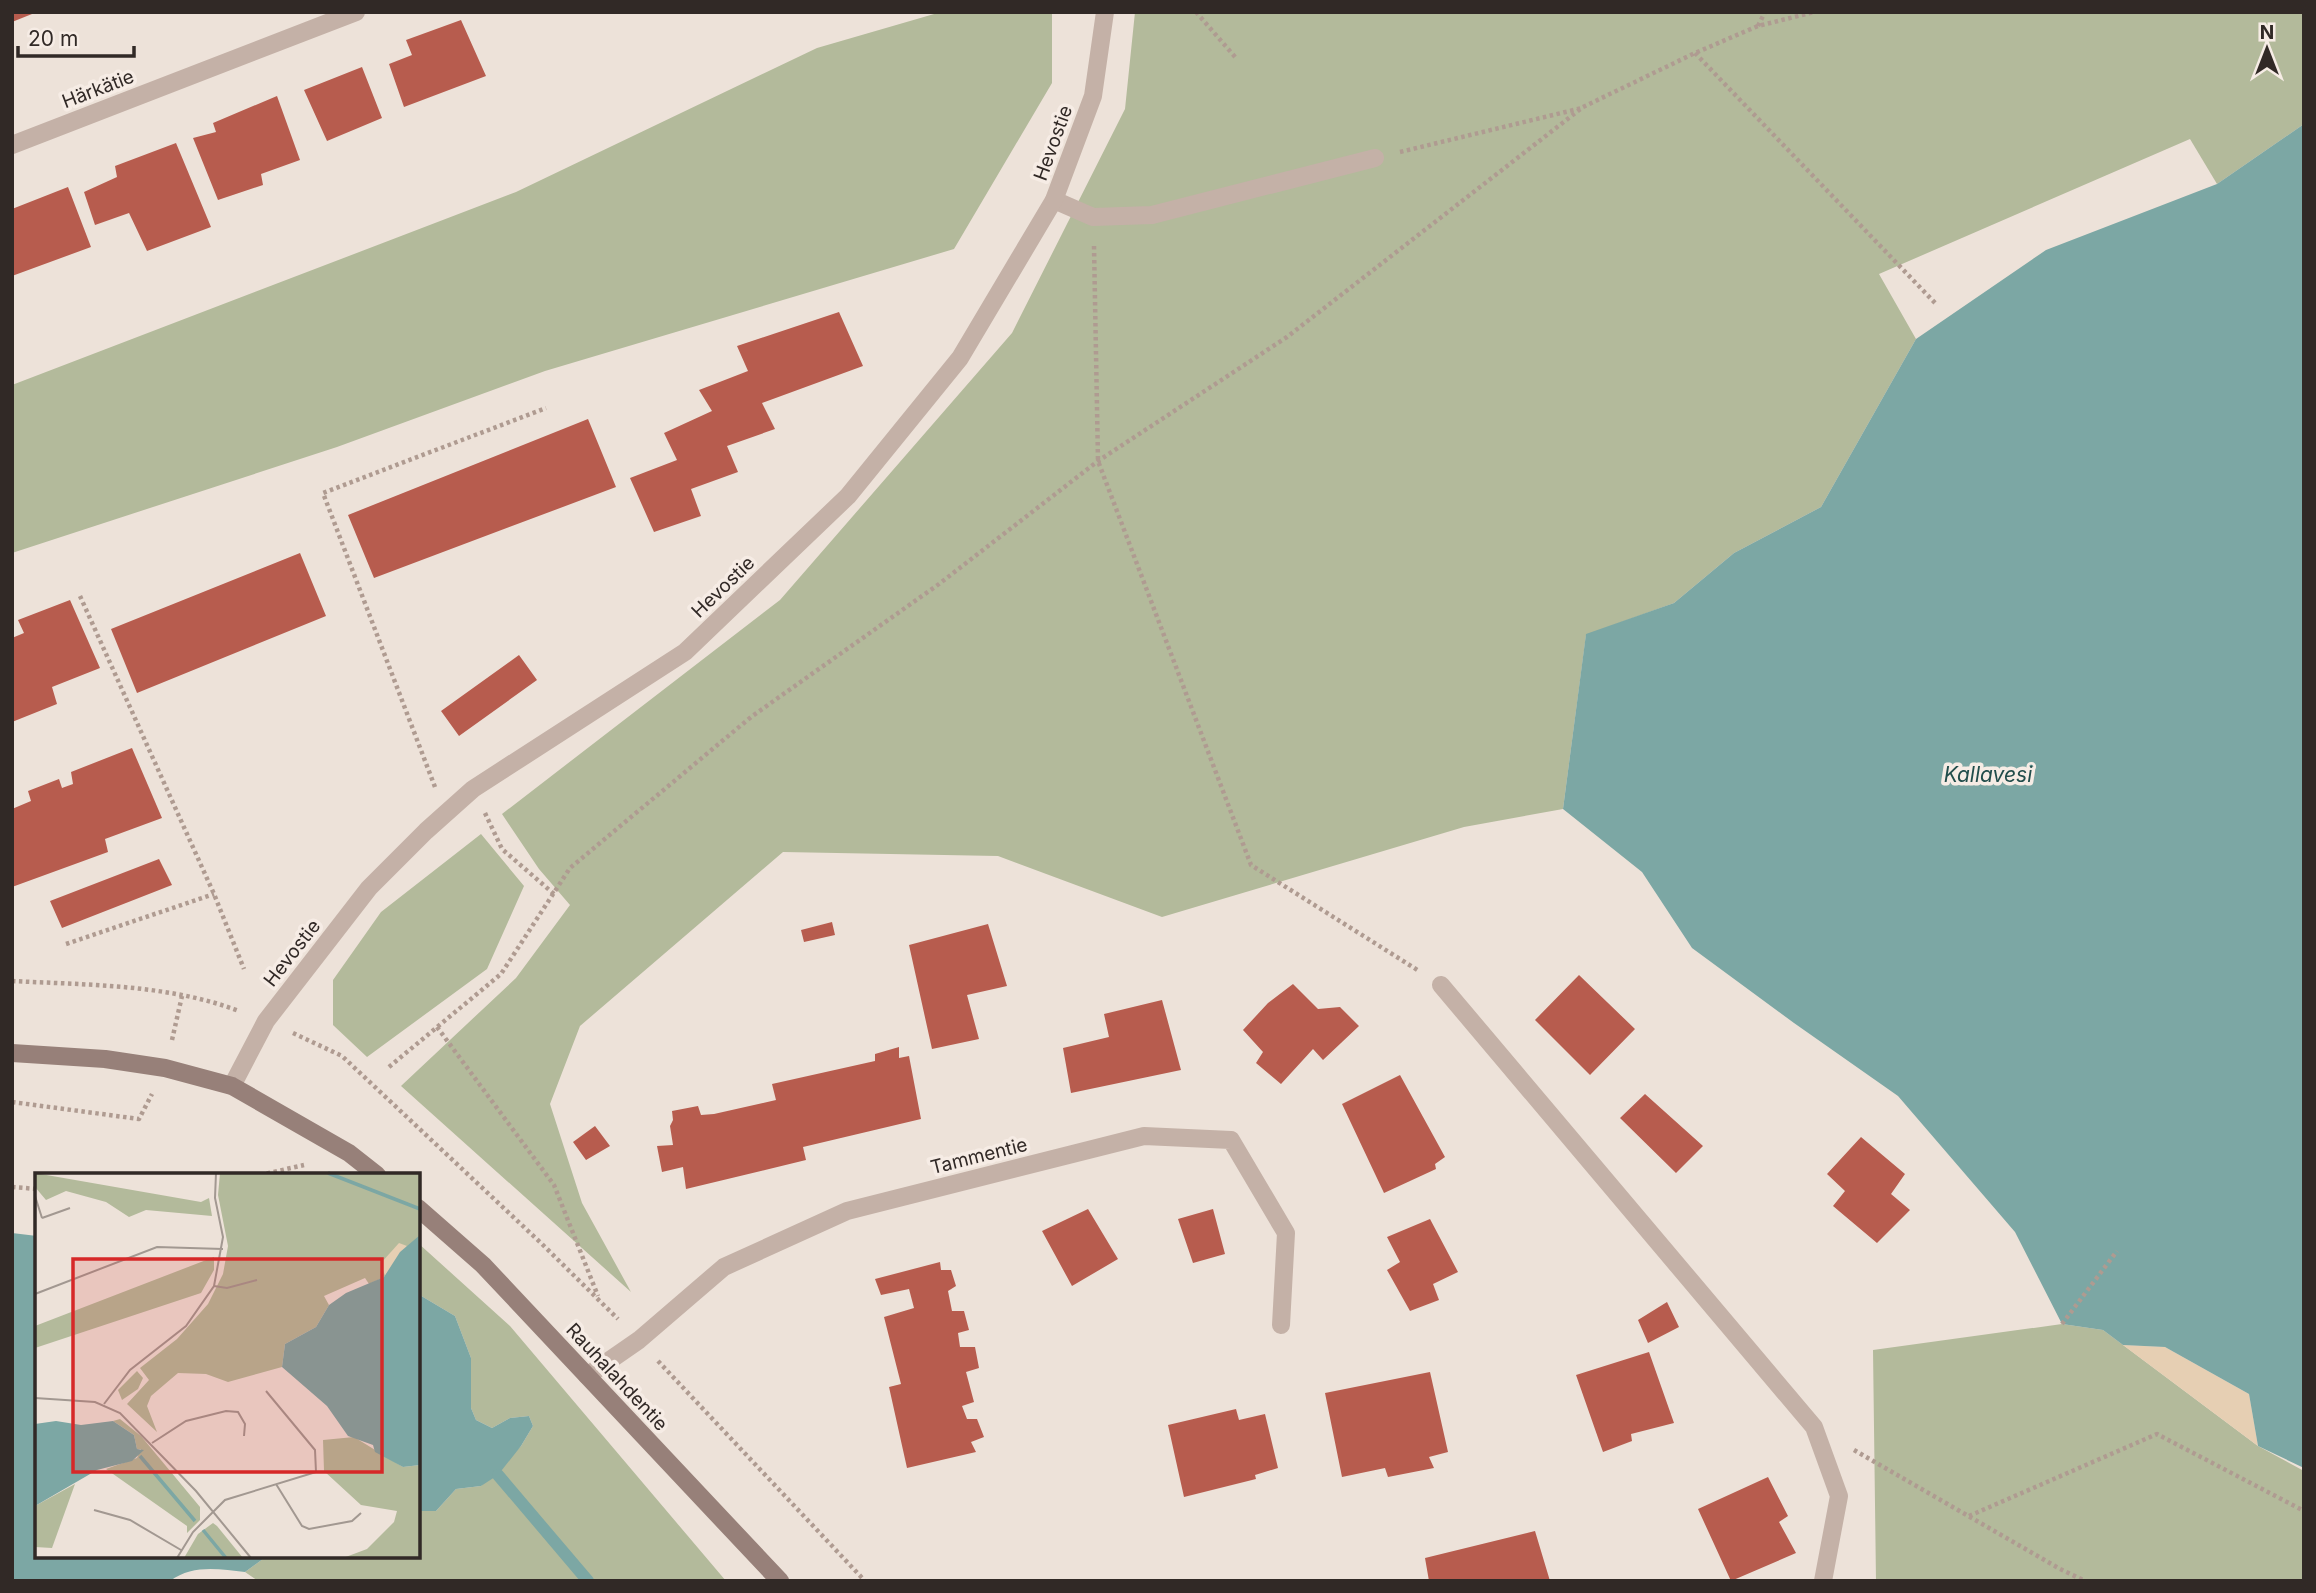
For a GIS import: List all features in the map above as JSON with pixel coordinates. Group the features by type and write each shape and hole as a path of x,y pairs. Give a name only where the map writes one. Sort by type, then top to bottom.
{"main road":[{"path":"12,1053 105,1059 165,1068 232,1086 349,1153 374,1173"},
{"name":"Rauhalahdentie","path":"420,1210 483,1265 780,1581"}],"street":[{"name":"Härkätie","path":"12,145 356,12"},
{"name":"Hevostie","path":"232,1086 266,1021 369,888 426,831 474,789 685,652 848,496 960,358 1054,200 1093,96 1105,12"},
{"path":"1054,200 1093,217 1152,215 1375,158"},
{"path":"1441,985 1814,1427 1839,1496 1823,1581"},
{"name":"Tammentie","path":"587,1376 639,1340 724,1267 848,1211 1144,1136 1231,1140 1286,1233 1281,1325"}],"path":[{"path":"1196,12 1236,58"},
{"path":"1758,26 1765,12"},
{"path":"1375,158 1583,107 1758,26 1814,12"},
{"path":"1695,53 1937,305"},
{"path":"390,1067 501,974 570,869 751,717 939,584 1098,461 1287,337 1583,107"},
{"path":"1093,217 1098,461 1251,865 1441,985"},
{"path":"435,788 323,493 546,408"},
{"path":"80,596 214,894 244,969"},
{"path":"474,789 502,849 554,894"},
{"path":"66,944 214,894"},
{"path":"437,1027 554,1185 599,1300"},
{"path":"269,1173 304,1165"},
{"path":"12,1187 35,1189"},
{"path":"2062,1324 2118,1251"},
{"path":"1814,1427 2085,1581"},
{"path":"1969,1516 2157,1434 2304,1511"}],"green space":[{"path":"941,12 1052,12 1052,83 954,249 545,371 337,447 12,553 12,385 516,192 817,48"},
{"path":"1135,12 2304,12 2304,124 2217,184 2190,139 1879,274 1916,339 1821,507 1734,553 1674,603 1586,635 1563,809 1464,827 1162,917 998,856 783,852 580,1026 550,1104 582,1203 631,1292 401,1086 516,978 570,905 539,869 502,814 780,600 1012,333 1125,109"},
{"path":"481,834 524,886 487,969 367,1057 333,1025 333,980 381,912"},
{"path":"420,1245 510,1326 726,1581 258,1581 245,1572 264,1558 420,1558 420,1511 436,1511 456,1489 481,1486 521,1446 533,1426 529,1416 510,1418 492,1428 476,1420 471,1408 471,1358 455,1316 420,1295"},
{"path":"2062,1324 2103,1330 2258,1446 2304,1471 2304,1581 1876,1581 1873,1350"}],"sand":[{"path":"2123,1345 2165,1347 2249,1394 2258,1446"}],"water":[{"name":"Kallavesi","path":"2304,124 2304,1468 2258,1446 2249,1394 2165,1347 2123,1345 2103,1330 2062,1324 2015,1232 1898,1096 1692,948 1642,872 1563,809 1586,634 1674,603 1734,553 1821,507 1916,339 2046,250 2217,184"},
{"path":"12,1233 35,1236 35,1558 264,1558 245,1572 197,1570 170,1581 12,1581"},
{"path":"420,1295 455,1316 471,1358 471,1408 476,1420 492,1428 510,1418 529,1416 533,1426 498,1475 481,1486 456,1489 436,1511 420,1511"}],"building":[{"path":"12,12 37,12 12,22"},
{"path":"461,20 486,76 404,107 389,64 412,55 406,40"},
{"path":"362,67 382,118 327,141 304,90"},
{"path":"277,96 300,160 261,174 263,185 218,200 193,138 216,132 213,123"},
{"path":"176,143 211,227 147,251 129,213 95,225 84,192 117,177 115,166"},
{"path":"68,187 91,247 12,276 12,209"},
{"path":"839,312 863,366 762,403 775,429 727,446 738,472 691,489 701,516 654,532 630,478 677,460 664,433 712,411 699,390 748,371 737,346"},
{"path":"588,419 616,487 374,578 348,515"},
{"path":"300,553 326,616 137,693 111,629"},
{"path":"70,600 100,668 52,687 57,704 12,722 12,638 24,633 18,620"},
{"path":"519,655 537,680 459,736 441,711"},
{"path":"132,748 162,818 105,839 108,852 12,887 12,809 31,801 28,791 59,779 62,788 73,784 71,772"},
{"path":"159,859 172,885 62,928 50,901"},
{"path":"832,922 835,935 804,942 801,930"},
{"path":"988,924 1007,986 967,995 979,1039 932,1049 909,945"},
{"path":"1579,975 1635,1029 1590,1075 1535,1020"},
{"path":"1293,984 1318,1009 1340,1007 1359,1026 1323,1060 1313,1049 1281,1084 1256,1063 1263,1052 1243,1030 1268,1003"},
{"path":"1162,1000 1181,1070 1071,1093 1063,1048 1109,1037 1104,1014"},
{"path":"899,1047 899,1058 909,1056 921,1119 803,1147 806,1160 686,1189 683,1167 662,1172 657,1146 673,1145 670,1126 673,1120 672,1111 698,1106 701,1115 714,1114 776,1100 772,1084 875,1061 875,1054"},
{"path":"1400,1075 1445,1157 1435,1164 1436,1169 1384,1193 1342,1104"},
{"path":"1645,1094 1703,1146 1676,1173 1620,1118"},
{"path":"595,1126 610,1146 586,1160 573,1142"},
{"path":"1861,1137 1905,1174 1891,1194 1910,1210 1877,1243 1833,1206 1845,1191 1827,1174"},
{"path":"1088,1209 1118,1259 1072,1286 1042,1231"},
{"path":"1213,1209 1225,1254 1193,1263 1178,1219"},
{"path":"1430,1219 1458,1272 1433,1284 1439,1300 1410,1311 1387,1270 1400,1262 1387,1237"},
{"path":"940,1262 941,1270 951,1270 956,1286 948,1291 952,1311 964,1311 969,1330 958,1333 960,1347 975,1347 979,1368 966,1372 974,1402 962,1406 967,1419 977,1419 984,1437 971,1442 976,1452 907,1468 889,1387 901,1384 884,1317 914,1308 909,1289 881,1295 875,1279"},
{"path":"1667,1302 1679,1327 1648,1343 1638,1320"},
{"path":"1649,1352 1674,1423 1631,1434 1632,1441 1603,1452 1576,1375"},
{"path":"1430,1372 1448,1452 1429,1457 1434,1468 1388,1477 1385,1468 1342,1477 1325,1393"},
{"path":"1236,1409 1239,1420 1265,1414 1278,1468 1255,1475 1256,1479 1184,1497 1168,1425"},
{"path":"1768,1477 1788,1516 1779,1522 1796,1553 1731,1581 1698,1509"},
{"path":"1535,1531 1550,1581 1429,1581 1425,1558"}],"waterway":[{"path":"498,1475 588,1581"}]}
